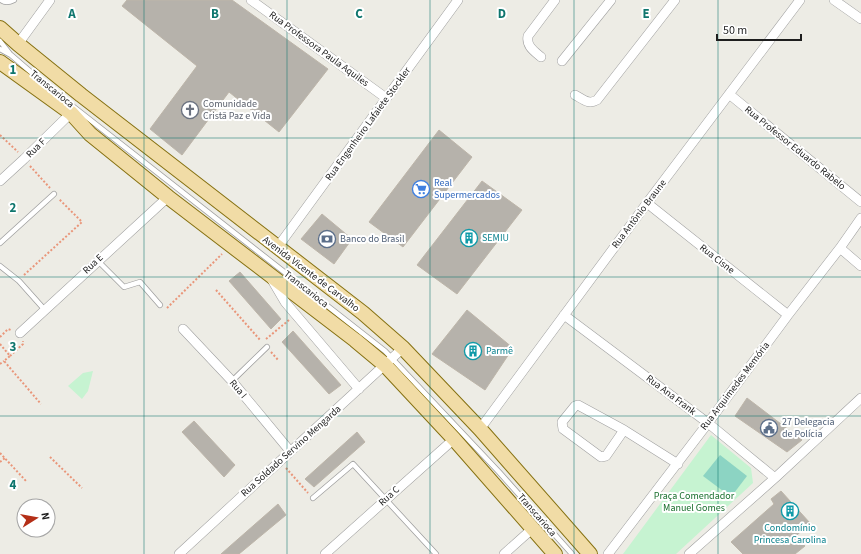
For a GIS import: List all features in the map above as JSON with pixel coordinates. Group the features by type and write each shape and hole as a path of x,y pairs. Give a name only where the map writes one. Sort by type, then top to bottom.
{"main road":[{"name":"Avenida Vicente de Carvalho","path":"0,28 10,54 71,113 90,134 168,197 269,275 355,340 389,362 555,554"},
{"name":"Avenida Vicente de Carvalho","path":"10,54 277,248 363,314 404,348 480,429 590,554"}],"street":[{"path":"10,54 50,0"},
{"name":"Rua Professora Paula Aquiles","path":"251,0 386,98"},
{"path":"541,57 528,45 528,36 555,0"},
{"path":"562,61 611,0"},
{"path":"575,94 591,103 597,100 675,0"},
{"name":"Rua Antônio Braune","path":"480,429 647,203 800,0"},
{"path":"834,0 861,19"},
{"name":"Rua Engenheiro Lafaiete Stockler","path":"277,248 457,1"},
{"name":"Rua Professor Eduardo Rabelo","path":"729,94 861,202"},
{"name":"Rua F","path":"0,181 71,113"},
{"name":"Rua E","path":"20,332 168,197"},
{"name":"Rua Cisne","path":"647,203 788,315"},
{"name":"Rua Arquimedes Memória","path":"608,554 678,464 861,218"},
{"path":"840,248 861,266"},
{"name":"Avenida Vicente de Carvalho","path":"269,275 285,302 359,389"},
{"name":"Rua Ana Frank","path":"564,315 708,424 775,478"},
{"name":"Rua I","path":"183,329 232,380 290,451"},
{"name":"Rua Soldado Servino Mengarda","path":"179,554 404,348"},
{"path":"689,554 775,478 861,398"},
{"path":"624,430 606,456 601,457 563,429 562,422 574,406 578,405 624,430 678,464"},
{"name":"Rua C","path":"325,554 454,439"},
{"path":"504,554 532,529"}],"lane":[{"path":"2,0 3,2 14,0"},
{"name":"Transcarioca","path":"0,42 10,54 47,86 389,362 499,472 572,554"},
{"name":"Transcarioca","path":"0,49 10,54"},
{"path":"0,243 54,194"},
{"path":"97,261 124,287 140,282 160,305"},
{"path":"0,266 18,281 44,309"},
{"path":"232,380 267,347"},
{"path":"313,498 353,464 436,554"}],"path":[{"path":"0,135 82,222 18,281"},
{"path":"165,310 223,253"},
{"path":"216,290 262,342 295,314"},
{"path":"0,344 10,356 0,364"},
{"path":"267,347 279,360"},
{"path":"4,361 41,404"},
{"path":"0,452 26,481"},
{"path":"50,457 82,488"},
{"path":"0,462 5,458"},
{"path":"280,461 313,498"}],"green space":[{"path":"93,371 88,391 82,399 68,386 83,373"},
{"name":"Praça Comendador Manuel Gomes","path":"711,435 751,468 753,483 676,554 623,554"}],"shaded area":[{"path":"720,455 747,476 731,497 703,476"}],"building":[{"path":"127,0 232,0 328,69 279,132 229,92 182,155 150,129 197,66 122,6"},
{"name":"Real Supermercados","path":"439,130 472,157 403,247 369,222"},
{"name":"SEMIU","path":"482,181 522,210 457,294 417,265"},
{"name":"Banco do Brasil","path":"322,214 352,239 334,264 301,239"},
{"path":"240,272 281,319 271,329 229,281"},
{"name":"Parmê","path":"467,310 513,348 485,390 432,354"},
{"path":"293,331 341,385 329,394 282,342"},
{"name":"27 Delegacia de Polícia","path":"747,398 802,440 787,452 735,416"},
{"path":"194,421 235,465 224,477 182,432"},
{"path":"357,432 365,442 314,487 305,479"},
{"path":"781,491 810,523 796,536 805,546 795,554 743,554 731,542 774,504 771,499"},
{"path":"278,504 286,515 239,554 221,554"}],"place":[{"name":"Comunidade Cristã Paz e Vida","path":"190,110"},
{"name":"Real Supermercados","path":"421,189"},
{"name":"SEMIU","path":"469,238"},
{"name":"Banco do Brasil","path":"327,239"},
{"name":"Parmê","path":"473,351"},
{"name":"27 Delegacia de Polícia","path":"769,428"},
{"name":"Condomínio Princesa Carolina","path":"790,511"}]}
